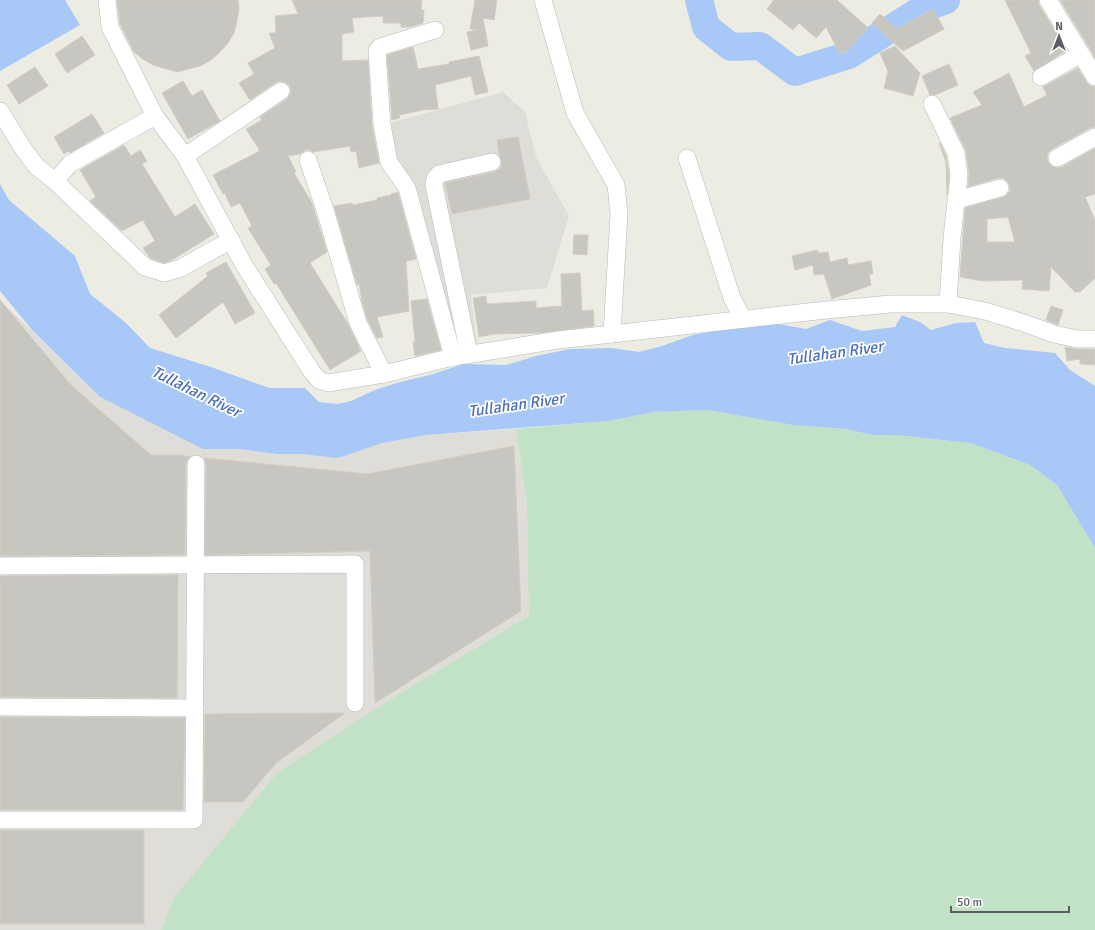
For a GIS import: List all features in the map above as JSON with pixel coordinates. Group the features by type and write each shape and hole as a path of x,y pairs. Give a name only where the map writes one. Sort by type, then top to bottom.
{"street":[{"path":"107,0 110,26 156,116 185,156 244,264 312,372 319,380 328,383 384,374 461,355 558,340 890,304 948,304 985,311 1054,334 1077,339 1095,339"},
{"path":"543,0 575,113 616,185 619,214 612,334"},
{"path":"1048,0 1095,77"},
{"path":"435,30 380,47 377,51 377,63 382,125 389,162 408,188 461,355"},
{"path":"1041,77 1081,54"},
{"path":"185,156 281,91"},
{"path":"932,104 956,153 959,175 952,238 948,304"},
{"path":"0,112 24,150 37,167 55,181 145,267 164,273 181,268 231,240"},
{"path":"55,181 70,164 156,116"},
{"path":"1057,158 1095,137"},
{"path":"687,158 732,298 743,319"},
{"path":"308,160 326,213 358,323 384,374"},
{"path":"461,355 434,185 439,174 492,162"},
{"path":"957,200 1000,188"},
{"path":"0,820 194,820 196,464"},
{"path":"0,566 355,564 354,703"},
{"path":"0,707 195,708"}],"shaded area":[{"path":"503,92 525,112 536,157 569,216 547,288 471,295 477,344 458,346 394,160 386,124"},
{"path":"0,300 100,397 203,449 239,449 277,454 302,454 382,443 426,435 516,429 527,505 530,616 404,691 174,899 162,930 0,930"}],"green space":[{"path":"708,410 793,425 846,429 872,435 897,435 970,443 1030,465 1057,485 1095,548 1095,930 162,930 173,899 278,772 404,691 529,616 527,505 516,429 609,421 654,412"}],"water":[{"path":"0,0 65,0 80,25 0,71"},
{"name":"Tullahan River","path":"0,184 9,200 75,256 90,294 126,323 150,348 211,367 269,388 305,388 319,402 338,404 351,401 375,390 464,364 506,365 536,356 570,349 612,348 639,352 693,335 772,323 806,329 830,320 862,331 895,327 902,315 920,322 931,330 956,323 975,322 984,343 1005,348 1055,353 1070,370 1095,386 1095,548 1057,485 1030,465 970,443 897,435 872,435 846,429 793,425 708,410 654,412 609,421 426,435 382,443 338,458 302,454 277,454 239,449 203,449 100,397 33,331 0,291"}],"building":[{"path":"117,0 238,0 239,9 234,33 220,52 211,60 200,66 177,72 153,65 134,52 120,24"},
{"path":"292,0 422,0 421,10 424,10 423,23 410,27 401,27 401,23 383,23 383,16 352,18 354,32 342,34 342,61 368,60 372,126 379,163 359,168 356,151 351,152 350,146 313,152 310,150 305,150 300,154 288,156 296,172 294,173 312,203 327,252 310,263 348,324 361,351 330,370 276,283 274,284 265,269 271,265 248,228 252,226 240,203 231,207 225,193 223,194 213,175 260,151 246,129 262,120 260,117 287,99 290,95 291,90 289,85 280,81 250,100 239,83 254,74 248,63 275,48 269,33 276,33 275,16 298,14"},
{"path":"475,0 497,0 494,20 483,18 488,46 471,50 467,32 478,30 470,29"},
{"path":"774,0 837,0 868,28 847,51 840,54 826,27 816,38 799,23 793,30 767,9"},
{"path":"1005,0 1038,0 1039,5 1067,50 1034,71 1025,56 1031,53"},
{"path":"1060,0 1095,0 1095,58 1090,49"},
{"path":"933,9 944,29 903,51 872,23 880,14 897,29"},
{"path":"82,36 95,55 67,73 55,54"},
{"path":"895,46 920,73 913,96 884,88 888,71 880,53"},
{"path":"413,47 418,69 449,64 449,62 479,56 488,92 475,95 471,76 435,85 438,109 423,110 399,115 400,118 392,120 387,55"},
{"path":"949,64 958,85 935,95 930,95 922,76"},
{"path":"35,67 48,86 19,104 7,85"},
{"path":"1078,68 1087,83 1095,87 1095,127 1090,128 1052,149 1048,153 1047,158 1048,162 1052,166 1057,168 1062,167 1095,148 1095,194 1085,197 1095,220 1095,278 1080,292 1075,292 1051,267 1049,291 1022,289 1023,280 983,281 960,277 965,208 1003,197 1010,191 1010,186 1003,178 998,178 968,187 969,174 966,151 950,118 982,105 973,92 1009,73 1024,107 1047,95 1043,87","holes":["1008,217 1015,242 987,242 987,219"]},
{"path":"183,81 192,96 202,90 220,121 188,139 162,93"},
{"path":"92,114 104,133 70,153 68,151 64,154 54,137"},
{"path":"518,137 530,199 452,214 445,183 494,172 502,168 497,140"},
{"path":"939,143 946,156 949,175 947,195 946,162"},
{"path":"124,145 131,156 140,150 147,161 142,164 175,217 195,204 214,234 172,260 164,263 150,258 143,248 155,241 143,220 122,231 90,201 96,197 80,170"},
{"path":"398,192 416,259 406,261 409,311 377,317 383,337 377,338 367,319 359,284 357,285 334,206 352,203 353,205 377,200 377,198"},
{"path":"574,235 588,235 587,255 573,254"},
{"path":"817,250 819,253 828,252 830,262 847,258 848,265 871,261 873,274 869,274 871,285 832,299 824,274 814,275 813,265 795,270 792,256"},
{"path":"226,262 255,313 235,324 223,302 176,338 159,315 208,276 206,273"},
{"path":"580,273 582,311 593,310 594,326 540,333 494,334 479,337 473,298 486,296 487,304 536,301 536,308 562,306 561,274"},
{"path":"427,299 441,350 415,356 411,301"},
{"path":"0,300 71,385 151,455 183,455 190,457 186,464 185,555 0,556"},
{"path":"1051,306 1063,310 1058,325 1046,320"},
{"path":"1065,347 1095,349 1095,365 1080,364 1080,359 1067,361"},
{"path":"514,446 521,611 375,703 370,551 205,555 206,464 204,458 367,474"},
{"path":"178,575 177,698 0,697 0,576"},
{"path":"345,713 276,763 243,802 204,802 205,714"},
{"path":"0,717 185,718 183,810 0,810"},
{"path":"0,830 144,830 144,924 0,924"}],"waterway":[{"path":"699,0 706,27 731,47 760,46 795,72 849,55 924,8 946,0"}]}
